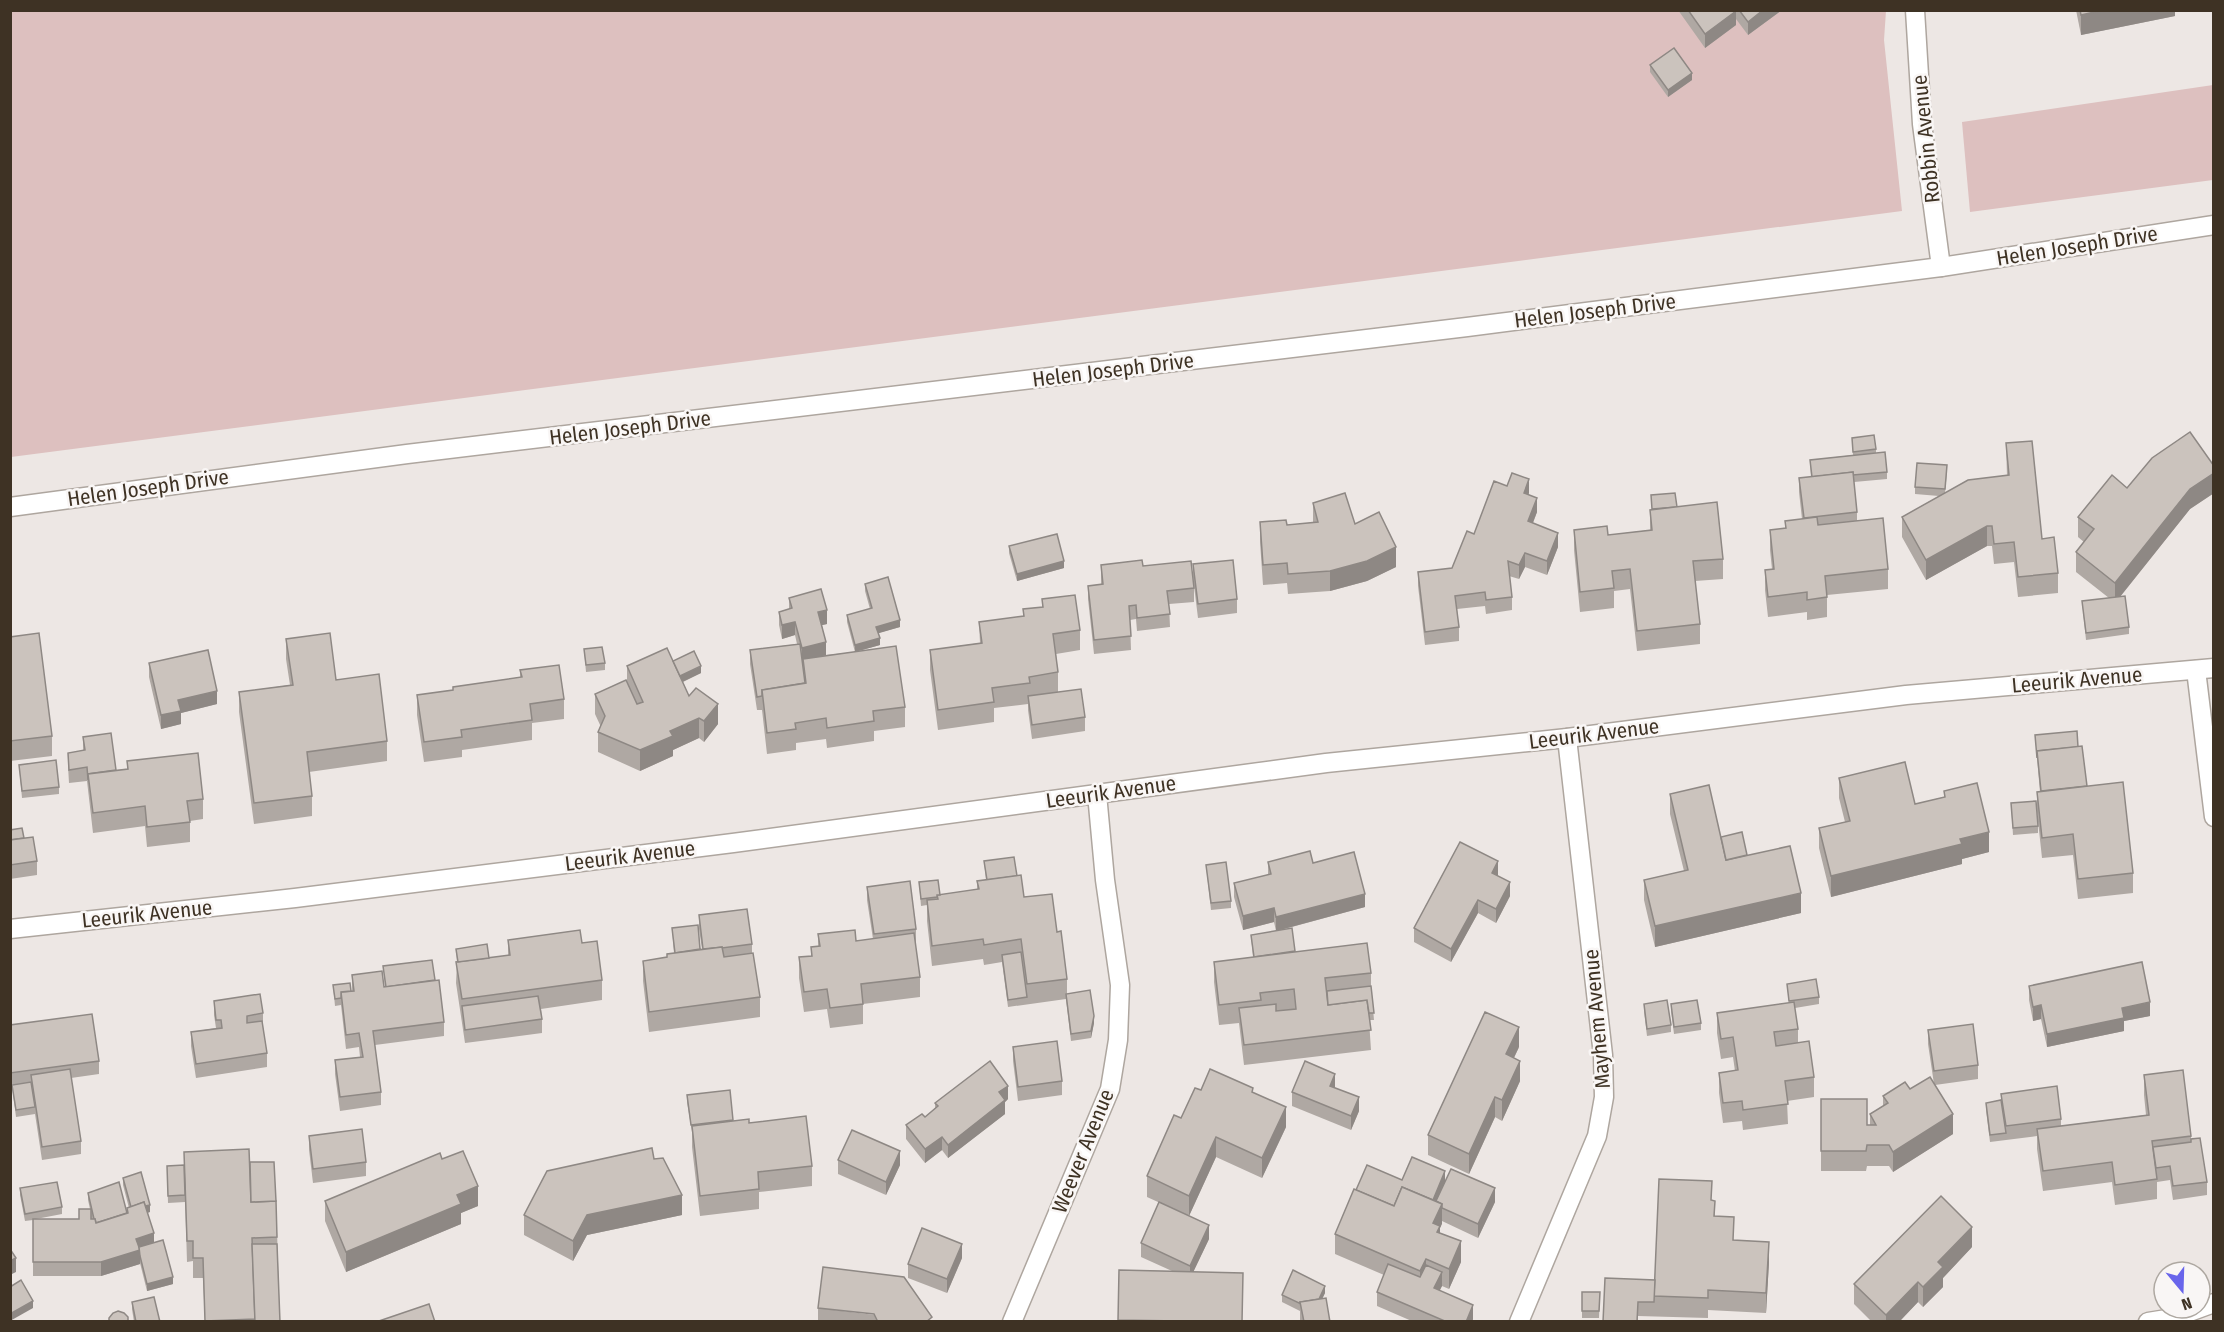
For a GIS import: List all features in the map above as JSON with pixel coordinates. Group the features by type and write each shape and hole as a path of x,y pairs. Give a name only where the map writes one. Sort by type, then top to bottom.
{"street":[{"name":"Robbin Avenue","path":"1915,10 1922,124 1941,267"},
{"name":"Helen Joseph Drive","path":"10,507 407,454 1467,327 1941,267 2214,225"},
{"name":"Leeurik Avenue","path":"10,929 307,896 744,842 1326,762 1567,738 1906,695 2205,669"},
{"path":"2205,669 2214,817"},
{"name":"Mayhem Avenue","path":"1519,1322 1597,1136 1604,1097 1603,1055 1567,738"},
{"name":"Weever Avenue","path":"1012,1322 1110,1089 1118,1040 1120,985 1105,880 1097,794"},
{"path":"2148,1322 2174,1318 2214,1303"}],"shaded area":[{"path":"10,11 1886,11 1884,40 1902,211 11,457"},
{"path":"2213,85 2213,180 1970,212 1962,122"}],"building":[{"path":"1688,10 1735,10 1736,11 1705,34"},
{"path":"1739,10 1763,10 1748,22"},
{"path":"2080,10 2103,10 2081,15"},
{"path":"1674,48 1692,73 1668,90 1650,65"},
{"path":"2190,432 2214,466 2214,473 2190,489 2115,583 2076,552 2094,529 2078,517 2112,475 2127,488 2152,458"},
{"path":"1874,435 1876,449 1853,452 1852,438"},
{"path":"2032,441 2042,539 2054,537 2058,573 2018,577 2014,542 1994,544 1992,526 1987,526 1926,560 1902,517 1968,480 2009,475 2006,443"},
{"path":"1885,452 1887,472 1853,475 1853,472 1812,477 1810,460"},
{"path":"1917,463 1947,465 1945,489 1915,487"},
{"path":"1853,472 1857,512 1804,518 1799,478"},
{"path":"1512,473 1529,479 1524,493 1537,498 1528,521 1558,533 1547,561 1525,553 1519,565 1508,561 1512,597 1486,600 1485,592 1455,596 1459,627 1425,632 1418,572 1452,568 1467,531 1474,534 1494,481 1507,486"},
{"path":"1345,493 1355,524 1379,512 1396,547 1367,561 1330,571 1288,574 1287,563 1263,565 1260,522 1286,520 1287,525 1318,522 1313,503"},
{"path":"1675,493 1677,507 1652,509 1651,495"},
{"path":"1717,502 1723,559 1693,561 1700,624 1637,631 1630,569 1612,571 1614,588 1580,592 1574,530 1607,526 1608,535 1652,530 1650,510"},
{"path":"1817,517 1818,525 1883,518 1888,569 1825,576 1827,597 1807,600 1807,592 1768,597 1765,570 1774,569 1770,530 1786,528 1785,521"},
{"path":"1057,534 1064,561 1017,574 1009,546"},
{"path":"1142,560 1143,566 1191,561 1194,588 1167,591 1170,614 1137,618 1136,605 1129,606 1131,636 1094,640 1088,586 1103,584 1101,565"},
{"path":"1233,560 1237,599 1198,604 1193,564"},
{"path":"888,577 900,620 876,627 880,638 855,645 847,615 872,608 865,584"},
{"path":"821,589 827,610 818,612 826,642 802,648 795,622 782,625 779,612 792,608 789,598"},
{"path":"1075,595 1080,630 1053,634 1058,672 1029,677 1030,683 992,688 994,702 938,710 930,650 982,643 979,622 1024,616 1023,609 1043,607 1042,599"},
{"path":"2125,596 2129,627 2086,633 2082,601"},
{"path":"39,633 52,736 10,741 10,637"},
{"path":"330,633 336,680 379,674 387,741 307,752 312,796 254,803 239,692 293,685 286,639"},
{"path":"800,644 805,683 762,690 762,696 757,697 750,650"},
{"path":"896,646 905,707 873,711 874,721 827,728 826,718 795,723 796,729 767,733 762,690 806,683 803,659"},
{"path":"602,647 605,663 586,665 584,649"},
{"path":"667,648 689,696 696,688 718,704 704,721 699,718 670,731 673,736 640,750 598,732 605,716 595,694 626,680 637,704 643,702 627,666"},
{"path":"208,650 217,691 178,700 181,711 161,715 149,663"},
{"path":"694,651 701,666 680,676 673,661"},
{"path":"559,665 564,699 530,704 532,720 461,730 462,737 424,742 417,695 453,690 453,687 522,677 520,670"},
{"path":"1081,689 1085,717 1032,725 1028,696"},
{"path":"2077,731 2078,747 2037,751 2037,758 2035,735"},
{"path":"111,733 116,770 88,774 88,780 87,767 69,770 68,753 85,750 83,737"},
{"path":"2082,746 2087,786 2041,791 2037,751"},
{"path":"198,753 203,799 187,801 190,822 147,827 145,806 93,813 88,774 128,769 127,761"},
{"path":"56,760 59,787 22,791 19,765"},
{"path":"1905,762 1915,804 1945,797 1944,791 1977,783 1989,832 1960,839 1962,844 1831,876 1819,828 1850,821 1839,778"},
{"path":"2123,782 2133,873 2078,879 2073,834 2042,838 2037,792"},
{"path":"1709,785 1726,860 1790,846 1801,893 1655,926 1644,880 1688,870 1670,794"},
{"path":"2036,801 2038,826 2013,828 2011,803"},
{"path":"22,828 24,838 10,840 10,830"},
{"path":"1742,832 1747,855 1726,860 1721,837"},
{"path":"33,837 37,861 10,865 10,840"},
{"path":"1460,842 1498,861 1492,873 1510,882 1496,909 1478,900 1451,949 1414,928"},
{"path":"1310,851 1313,863 1354,852 1365,894 1276,917 1274,908 1243,916 1234,883 1271,874 1268,862"},
{"path":"1014,857 1017,876 987,880 984,861"},
{"path":"1226,862 1231,901 1211,903 1206,865"},
{"path":"1021,875 1024,897 1052,894 1057,932 1061,931 1067,979 1027,984 1021,939 984,945 983,939 932,946 927,900 938,899 937,895 979,889 977,881"},
{"path":"938,880 940,895 921,899 919,882"},
{"path":"910,881 916,929 874,934 867,887"},
{"path":"747,909 752,944 703,949 699,915"},
{"path":"698,925 700,949 675,953 672,928"},
{"path":"1292,928 1295,951 1254,957 1251,935"},
{"path":"580,930 582,943 597,941 602,980 462,999 456,962 510,955 508,940"},
{"path":"855,930 856,941 914,933 920,977 861,984 863,1004 830,1008 827,989 804,992 799,957 812,956 811,947 820,946 818,934"},
{"path":"1367,943 1371,973 1325,978 1328,1005 1367,1000 1371,1030 1244,1045 1239,1008 1276,1004 1276,1011 1296,1009 1294,989 1260,993 1261,1000 1219,1005 1214,962"},
{"path":"487,944 489,958 458,962 456,949"},
{"path":"722,947 724,957 753,953 760,997 649,1012 643,961 667,957 667,954"},
{"path":"1021,952 1027,997 1008,1000 1002,955"},
{"path":"432,960 435,980 386,987 383,966"},
{"path":"2142,962 2150,1002 2122,1008 2124,1018 2047,1034 2041,1005 2033,1007 2029,986"},
{"path":"382,971 384,987 439,980 444,1022 373,1031 381,1092 340,1097 335,1060 363,1057 359,1033 346,1035 341,992 354,991 352,975"},
{"path":"1816,979 1819,997 1789,1001 1787,984"},
{"path":"350,983 351,991 341,992 341,998 335,999 333,985"},
{"path":"1371,986 1374,1013 1369,1013 1367,1000 1328,1005 1327,991"},
{"path":"1090,990 1094,1016 1091,1031 1071,1034 1066,994"},
{"path":"260,994 263,1013 247,1016 247,1023 262,1021 267,1053 196,1064 191,1032 222,1028 221,1020 216,1020 214,1001"},
{"path":"538,996 542,1019 465,1030 462,1006"},
{"path":"1667,1000 1671,1025 1647,1029 1644,1004"},
{"path":"1697,1000 1701,1023 1674,1027 1671,1004"},
{"path":"1794,1002 1798,1029 1774,1032 1776,1046 1809,1041 1814,1077 1785,1081 1788,1104 1743,1110 1742,1101 1723,1103 1719,1073 1738,1070 1733,1037 1721,1039 1717,1013"},
{"path":"1485,1012 1519,1027 1506,1054 1520,1061 1502,1100 1495,1097 1469,1154 1428,1135"},
{"path":"92,1014 99,1061 10,1073 10,1025"},
{"path":"1973,1024 1978,1065 1934,1071 1928,1030"},
{"path":"1057,1041 1062,1081 1018,1087 1013,1047"},
{"path":"990,1061 1008,1086 999,1092 1005,1100 948,1145 942,1137 925,1149 906,1125 922,1114 925,1117 938,1106 935,1103"},
{"path":"1305,1061 1335,1074 1330,1086 1359,1097 1351,1116 1292,1092"},
{"path":"70,1069 81,1141 42,1147 31,1075"},
{"path":"1210,1069 1253,1088 1252,1092 1286,1107 1262,1158 1216,1137 1189,1196 1147,1176 1174,1115 1181,1118 1195,1088 1201,1090"},
{"path":"2183,1070 2191,1136 2152,1141 2157,1179 2115,1185 2112,1162 2043,1171 2037,1129 2149,1115 2144,1075"},
{"path":"1930,1077 1953,1114 1893,1152 1889,1145 1867,1145 1866,1151 1821,1151 1821,1099 1867,1099 1867,1125 1876,1125 1870,1114 1888,1103 1883,1096 1905,1082 1910,1089"},
{"path":"31,1082 35,1107 16,1110 12,1085"},
{"path":"2057,1086 2061,1119 2006,1126 2001,1094"},
{"path":"730,1090 733,1120 691,1125 687,1095"},
{"path":"2001,1100 2006,1133 1990,1135 1986,1103"},
{"path":"806,1116 812,1166 758,1172 759,1189 700,1196 692,1126 749,1119 749,1123"},
{"path":"362,1129 366,1162 313,1169 309,1136"},
{"path":"852,1130 900,1151 886,1182 838,1160"},
{"path":"2200,1138 2207,1182 2173,1186 2170,1166 2156,1168 2153,1147 2191,1142 2191,1139"},
{"path":"652,1148 654,1159 663,1158 682,1195 587,1215 573,1241 524,1215 547,1171"},
{"path":"249,1149 251,1202 276,1201 277,1237 252,1238 255,1319 205,1321 203,1258 193,1258 193,1241 187,1241 184,1152"},
{"path":"463,1151 478,1186 457,1195 461,1204 346,1252 325,1201 440,1153 442,1159"},
{"path":"1412,1157 1445,1171 1433,1200 1402,1187 1394,1206 1356,1190 1367,1165 1402,1180"},
{"path":"250,1162 274,1162 276,1201 251,1202"},
{"path":"184,1165 185,1195 168,1196 167,1166"},
{"path":"1451,1169 1495,1188 1478,1224 1442,1208 1442,1204 1436,1201"},
{"path":"141,1172 150,1205 145,1206 144,1202 131,1207 123,1178"},
{"path":"1659,1179 1712,1181 1711,1200 1715,1201 1714,1216 1734,1217 1733,1240 1769,1242 1766,1293 1708,1290 1708,1298 1654,1296"},
{"path":"57,1182 62,1207 25,1214 20,1188"},
{"path":"119,1182 127,1213 96,1223 88,1193"},
{"path":"1402,1187 1442,1204 1433,1223 1440,1226 1437,1232 1461,1241 1449,1269 1426,1259 1420,1271 1335,1234 1354,1189 1394,1206"},
{"path":"1941,1196 1972,1227 1938,1262 1943,1267 1923,1287 1918,1282 1886,1315 1854,1284"},
{"path":"144,1202 154,1233 136,1239 140,1250 101,1262 33,1262 33,1219 79,1219 79,1209 91,1209 91,1219 95,1219 96,1223 128,1213 127,1208"},
{"path":"1159,1202 1209,1225 1190,1266 1141,1243"},
{"path":"922,1228 962,1244 947,1279 908,1264"},
{"path":"163,1240 173,1277 147,1284 139,1247"},
{"path":"252,1244 277,1244 280,1322 255,1322"},
{"path":"10,1249 16,1258 10,1261"},
{"path":"1388,1264 1420,1277 1426,1265 1442,1272 1434,1288 1473,1305 1466,1322 1447,1322 1377,1292"},
{"path":"823,1267 904,1277 932,1317 926,1322 878,1322 874,1314 818,1308"},
{"path":"1119,1270 1243,1273 1242,1322 1118,1320"},
{"path":"1293,1270 1325,1286 1319,1299 1300,1302 1301,1304 1282,1295"},
{"path":"1605,1278 1655,1280 1654,1302 1638,1302 1637,1322 1603,1322"},
{"path":"21,1280 33,1301 10,1314 10,1287"},
{"path":"1582,1292 1600,1292 1599,1311 1582,1311"},
{"path":"154,1297 160,1322 136,1322 132,1302"},
{"path":"1326,1298 1330,1322 1304,1322 1300,1302"},
{"path":"429,1304 435,1322 376,1322"},
{"path":"118,1311 128,1317 128,1322 109,1322 113,1313"}]}
